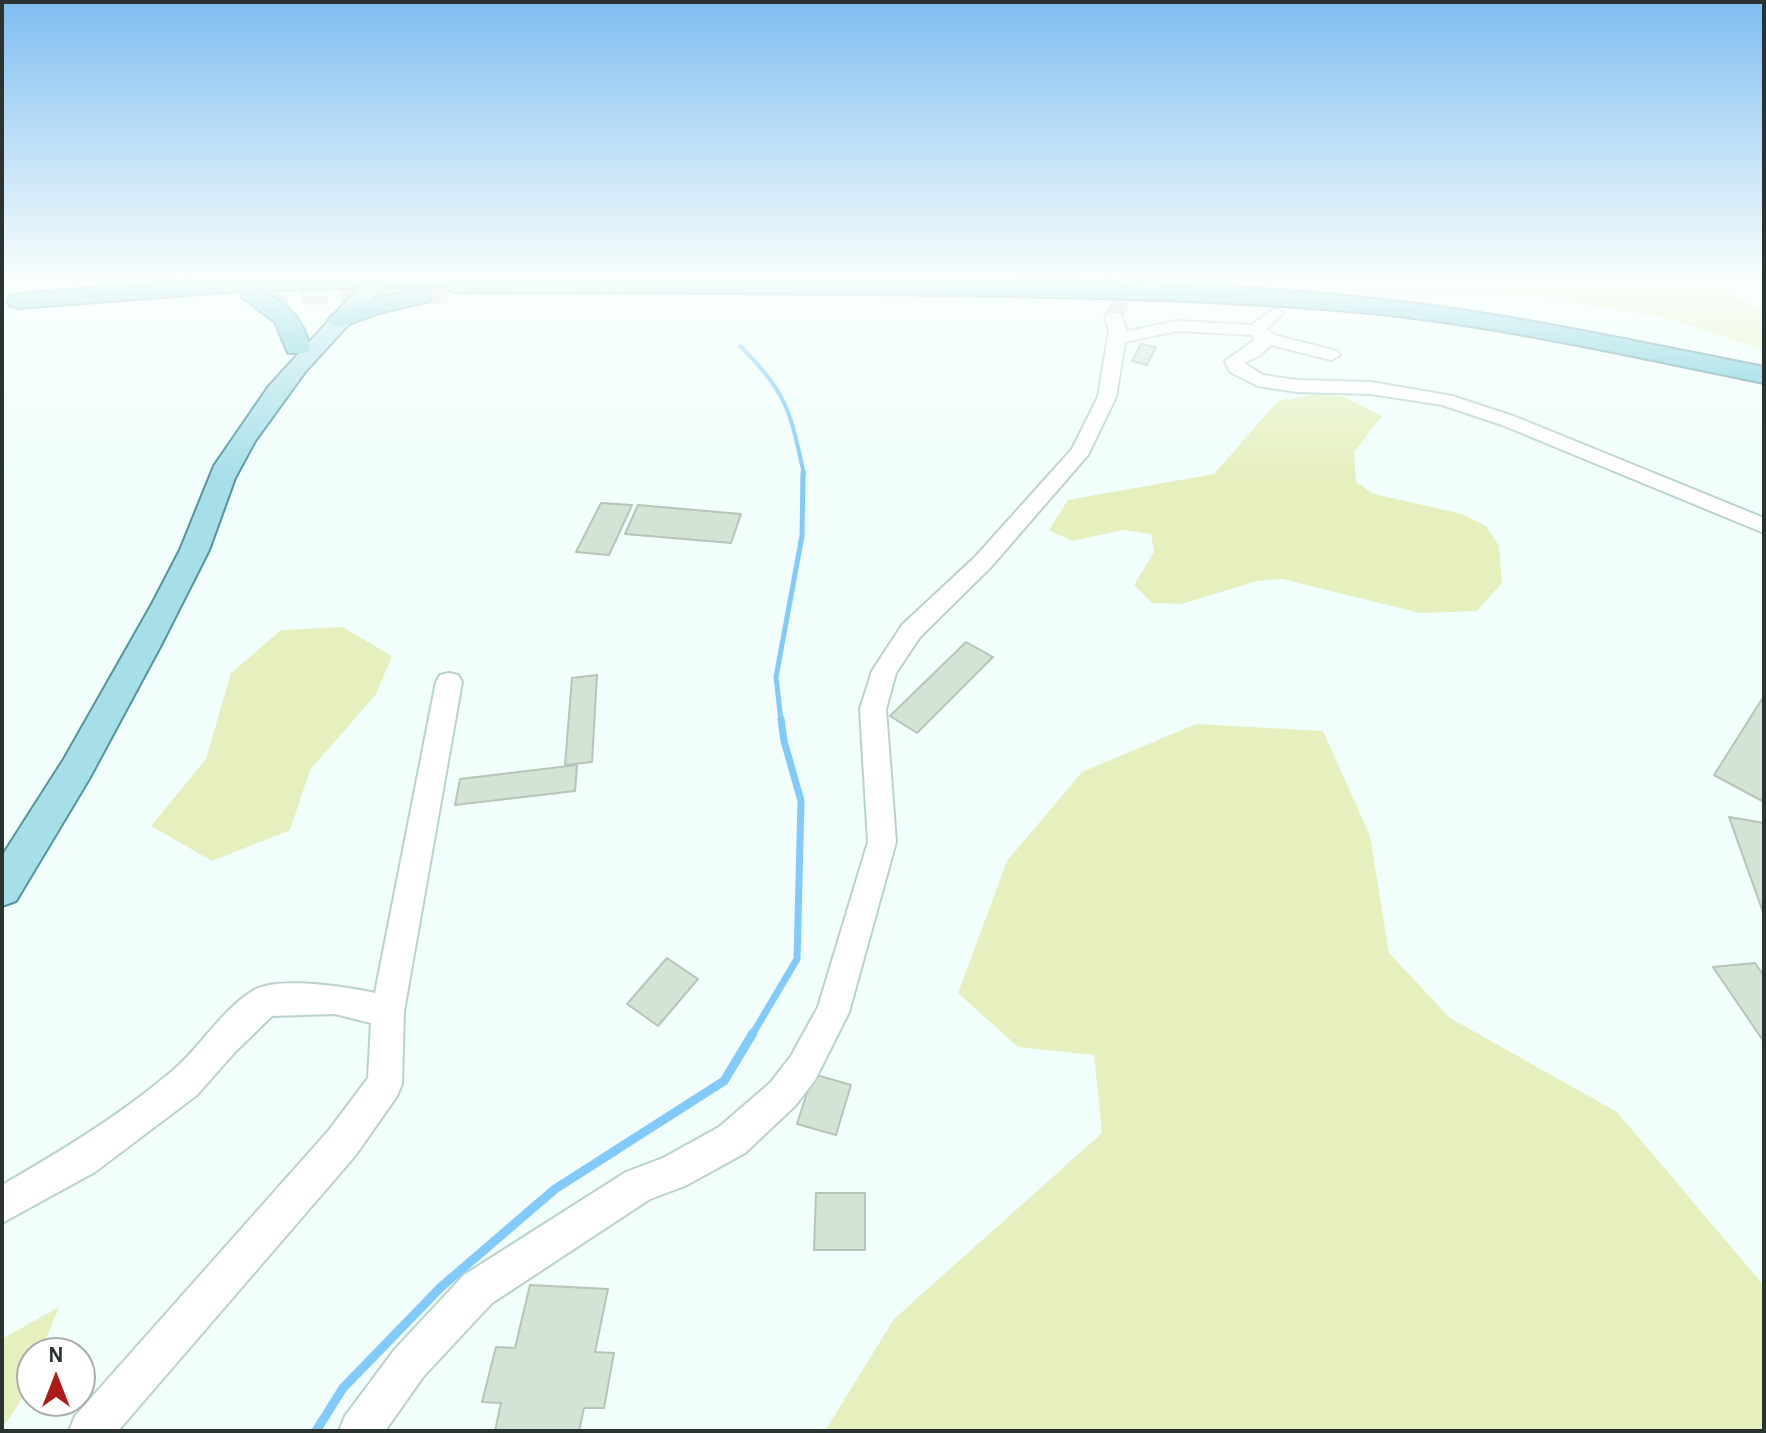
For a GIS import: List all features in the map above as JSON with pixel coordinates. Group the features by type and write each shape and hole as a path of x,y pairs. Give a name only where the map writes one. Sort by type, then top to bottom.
{"highway":[{"path":"1529,345 1604,356 1764,389"},
{"path":"1615,345 1764,375"}],"main road":[{"path":"2,847 26,811 171,547 204,470 234,418 300,345"},
{"path":"2,889 49,818 191,558 225,469 309,345"}],"street":[{"path":"360,1431 409,1363 478,1289 639,1185 672,1173 732,1140 783,1094 803,1068 833,1012 882,842 873,709 884,671 911,631 983,562 1081,451 1107,397 1113,345"},
{"path":"1261,345 1234,361 1236,368 1258,380 1297,386 1371,388 1445,400 1509,421 1764,526"},
{"path":"1307,345 1331,355"},
{"path":"90,1431 342,1143 385,1084 388,1011 449,682"},
{"path":"2,1205 82,1159 185,1083 223,1040 265,1001 335,999 388,1011"}],"green space":[{"path":"1748,345 1764,345 1764,350"},
{"path":"1319,394 1344,397 1382,416 1354,452 1356,482 1374,494 1462,514 1486,526 1499,546 1502,583 1477,611 1420,613 1283,579 1257,581 1181,604 1152,603 1134,585 1154,552 1151,534 1123,530 1072,541 1049,530 1068,500 1214,474 1278,401"},
{"path":"342,627 392,656 376,694 310,770 290,830 212,861 151,826 206,759 231,673 281,630"},
{"path":"1196,724 1323,731 1370,836 1389,953 1450,1018 1617,1112 1764,1286 1764,1431 825,1431 894,1319 1102,1133 1094,1055 1018,1047 958,993 1007,861 1082,772"},
{"path":"59,1307 47,1337 16,1337 16,1407 2,1428 2,1339"}],"building":[{"path":"1141,345 1156,347 1147,365 1132,361"},
{"path":"601,503 632,505 609,555 576,552"},
{"path":"638,505 741,514 731,543 625,534"},
{"path":"966,642 993,657 917,733 890,716"},
{"path":"597,675 592,762 565,765 572,678"},
{"path":"1764,696 1764,802 1714,775"},
{"path":"577,765 575,791 455,805 460,779"},
{"path":"1729,817 1764,823 1764,915"},
{"path":"667,958 698,979 658,1026 627,1004"},
{"path":"1755,963 1764,976 1764,1042 1713,967"},
{"path":"813,1074 851,1085 836,1135 797,1124"},
{"path":"816,1193 865,1193 865,1250 814,1250"},
{"path":"530,1285 608,1289 595,1352 614,1353 604,1408 584,1408 579,1431 495,1431 501,1403 482,1402 496,1347 515,1348"}],"waterway":[{"path":"740,346 777,390 790,418 804,474"},
{"path":"781,721 776,677 802,536 803,472"},
{"path":"752,1035 797,959 801,801 781,719"},
{"path":"316,1431 343,1388 441,1287 555,1189 724,1081 753,1033"}]}
